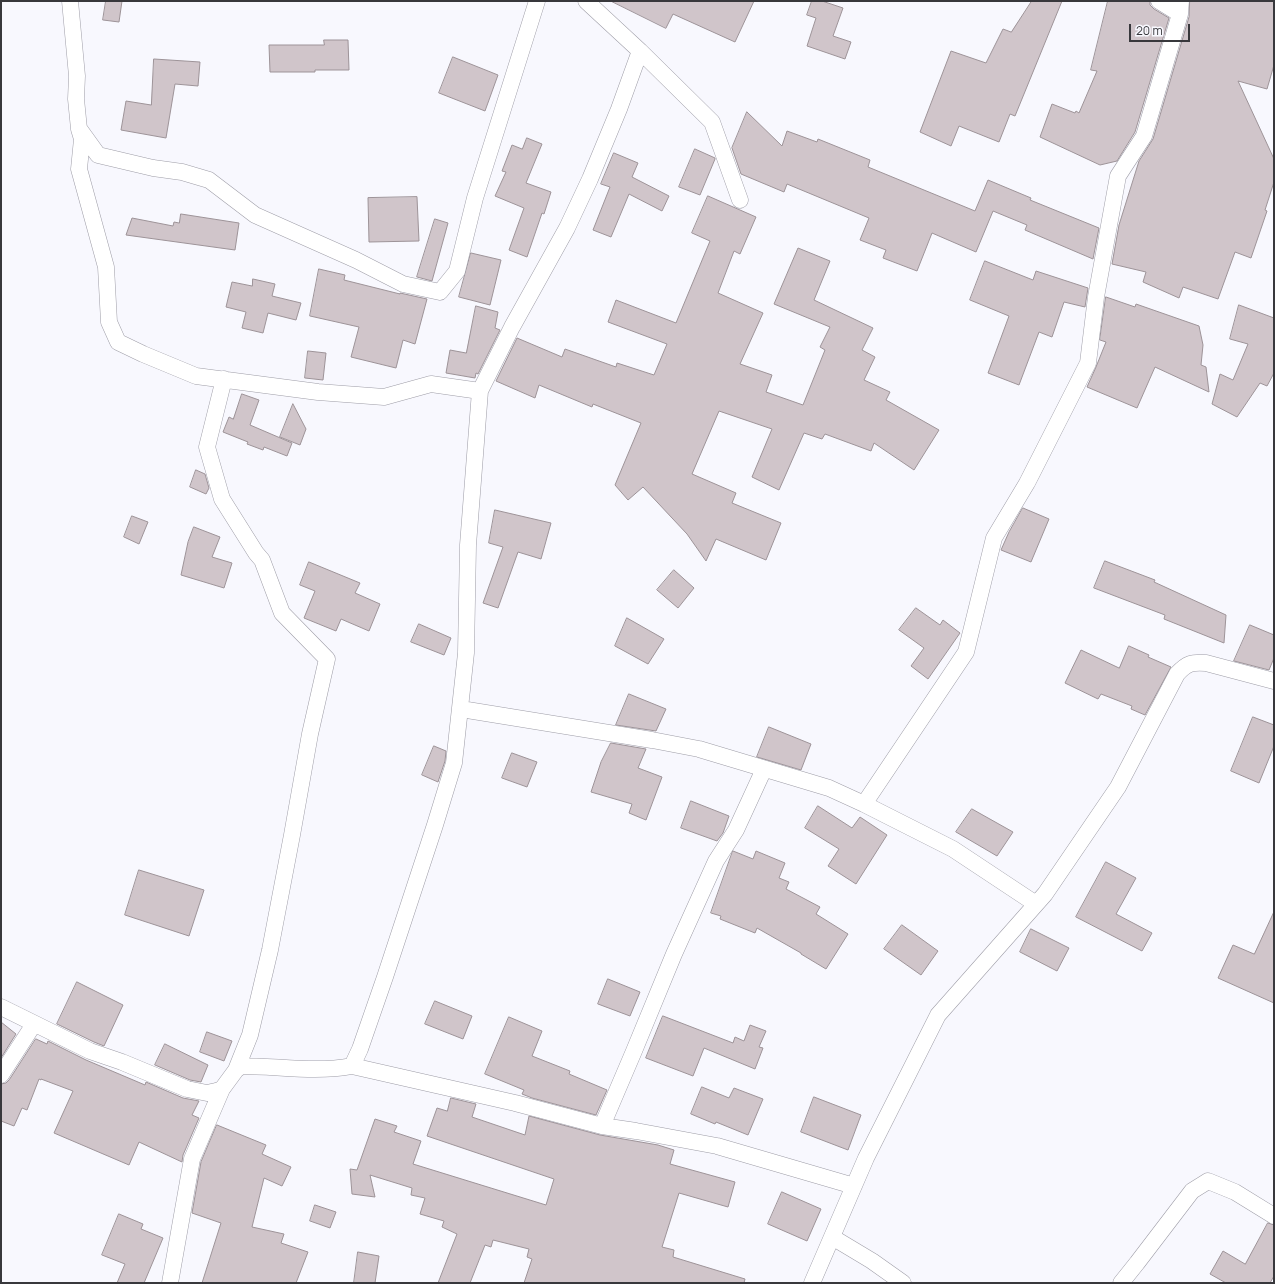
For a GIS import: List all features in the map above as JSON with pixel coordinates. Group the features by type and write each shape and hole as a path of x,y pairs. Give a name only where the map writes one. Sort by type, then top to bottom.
{"street":[{"path":"70,1 77,76 76,99 79,129 82,139 79,169 106,267 109,322 118,342 196,376 318,392 384,398 431,384 480,391"},
{"path":"79,129 98,155 152,168 182,172 209,180 255,215 356,260 403,284 440,292 457,271 475,198 537,1"},
{"path":"586,1 640,51 712,122 740,200"},
{"path":"864,804 966,652 994,538 1027,483 1088,363 1096,297 1118,176 1144,136 1181,7 1159,1"},
{"path":"352,1066 360,1049 385,978 454,763 466,653 468,545 480,391 512,327 567,228 590,179 619,109 640,51"},
{"path":"224,379 207,446 222,499 262,560 282,613 327,659 310,734 270,950 250,1034 236,1070"},
{"path":"812,1283 866,1158 938,1015 1045,894 1118,787 1177,674 1184,666 1194,662 1206,663 1274,681"},
{"path":"461,709 699,749 829,788 953,849 1036,904"},
{"path":"602,1126 674,954 713,868 736,830 764,769"},
{"path":"1,1008 90,1051 188,1089 207,1093 222,1089"},
{"path":"1,1074 34,1024"},
{"path":"170,1283 192,1159 222,1089 236,1070 241,1066 337,1069 352,1066 515,1103 602,1126 717,1146 854,1186"},
{"path":"1121,1283 1192,1191 1208,1181 1235,1192 1274,1216"},
{"path":"832,1237 903,1283"}],"building":[{"path":"106,1 122,1 119,22 103,20"},
{"path":"611,1 754,1 735,42 673,14 666,28"},
{"path":"812,1 822,1 843,8 833,36 851,42 845,59 807,46 816,18 807,15"},
{"path":"1032,1 1062,1 1015,116 1010,114 999,142 959,126 951,146 920,132 951,51 986,63 1003,29 1011,32"},
{"path":"1108,1 1150,1 1150,5 1154,9 1169,18 1135,132 1117,161 1100,165 1040,137 1052,104 1075,113 1076,111 1079,113 1097,71 1091,70"},
{"path":"1190,1 1274,1 1274,65 1267,89 1238,81 1274,159 1274,182 1265,210 1267,211 1251,258 1235,252 1218,299 1183,287 1179,298 1143,282 1146,272 1112,264 1119,225 1139,161 1153,139 1189,17"},
{"path":"324,40 348,40 349,70 270,72 269,45 324,45"},
{"path":"453,57 498,75 485,111 439,93"},
{"path":"154,59 200,62 198,86 175,84 166,138 121,130 126,101 151,105"},
{"path":"747,112 782,146 787,131 817,142 818,139 870,160 868,167 975,211 988,180 1031,198 1030,200 1099,228 1093,259 1025,230 1027,225 993,211 976,252 932,233 917,271 883,258 886,250 860,240 869,218 787,184 784,192 741,174 732,148"},
{"path":"527,138 542,144 526,183 551,192 527,257 509,250 524,208 495,196 506,172 502,171 512,145 522,149"},
{"path":"695,149 715,158 700,195 679,187"},
{"path":"614,153 638,163 632,177 669,196 662,211 629,194 611,237 593,230 610,187 601,184"},
{"path":"708,196 756,217 740,254 734,251 718,293 763,313 740,364 772,375 766,392 803,405 825,350 820,347 830,327 774,304 798,248 830,261 814,300 873,328 862,350 875,357 864,380 890,392 886,400 939,430 914,470 874,443 871,451 825,434 822,439 804,433 779,490 752,477 772,429 719,411 692,474 736,493 732,503 781,523 766,560 716,539 706,561 687,534 643,487 628,500 615,485 641,423 593,404 592,407 539,385 535,398 496,381 517,338 562,357 565,349 616,367 617,363 654,375 667,344 608,322 616,300 676,323 710,241 692,233"},
{"path":"417,197 419,241 369,242 368,198"},
{"path":"181,214 239,223 235,250 126,235 132,218 173,226 174,222 179,223"},
{"path":"435,219 448,223 432,281 417,277"},
{"path":"471,253 501,260 490,305 459,297"},
{"path":"985,261 1033,280 1036,271 1088,288 1085,307 1064,302 1052,337 1039,332 1019,385 988,373 1009,316 970,300"},
{"path":"319,269 345,275 344,280 427,299 415,344 403,340 396,368 351,357 359,327 310,316"},
{"path":"253,279 275,284 272,296 301,303 296,320 268,313 263,333 242,328 246,312 226,307 232,282 252,286"},
{"path":"1106,297 1135,307 1136,304 1199,326 1203,345 1201,365 1206,367 1209,392 1155,367 1137,408 1087,387 1106,342 1100,340"},
{"path":"1239,305 1274,318 1274,373 1267,386 1260,383 1237,417 1212,404 1220,374 1233,380 1248,344 1230,339"},
{"path":"476,306 498,312 495,328 500,330 478,374 476,373 475,378 446,373 450,350 466,353"},
{"path":"308,351 326,353 323,380 305,378"},
{"path":"242,394 259,400 250,425 292,443 287,456 264,447 263,450 247,444 248,442 223,432 229,417 233,419"},
{"path":"293,404 306,429 300,445 280,437"},
{"path":"196,470 205,474 209,488 206,494 190,487"},
{"path":"1023,508 1049,519 1031,562 1001,550 1009,532"},
{"path":"495,510 551,523 541,559 518,552 498,608 483,603 503,547 489,543"},
{"path":"132,516 148,522 139,544 124,537"},
{"path":"194,527 220,537 212,557 232,563 224,588 181,575 188,542"},
{"path":"1105,561 1155,580 1154,582 1226,615 1224,643 1164,619 1165,615 1094,588"},
{"path":"309,562 360,583 355,593 380,604 369,631 341,619 336,631 304,618 315,591 300,585"},
{"path":"674,570 694,588 678,608 657,590"},
{"path":"916,608 940,625 943,620 960,633 928,679 911,666 924,648 899,630"},
{"path":"627,618 664,639 648,664 615,646"},
{"path":"419,624 451,638 444,655 411,642"},
{"path":"1250,625 1274,635 1274,658 1269,670 1234,661"},
{"path":"1129,646 1149,655 1148,657 1171,667 1145,715 1131,709 1132,706 1101,694 1098,699 1065,683 1081,650 1119,668"},
{"path":"629,694 666,709 656,731 616,725"},
{"path":"1253,717 1274,725 1274,746 1259,783 1231,771"},
{"path":"769,727 811,744 801,770 757,757"},
{"path":"611,743 646,749 638,768 662,777 646,820 629,813 632,804 591,792 601,762"},
{"path":"434,746 446,751 445,761 438,782 422,775"},
{"path":"512,753 537,762 527,787 502,778"},
{"path":"691,801 729,816 723,833 717,841 681,828"},
{"path":"818,806 852,828 860,817 887,835 856,884 828,866 839,849 805,828"},
{"path":"972,809 1013,832 997,856 956,832"},
{"path":"733,851 753,859 756,851 785,863 779,878 789,882 786,889 820,907 816,914 848,934 826,969 757,928 755,933 720,919 721,916 711,913"},
{"path":"1106,862 1136,878 1116,914 1152,933 1142,951 1076,917"},
{"path":"139,870 204,890 189,936 125,915"},
{"path":"1274,912 1274,1003 1218,978 1233,945 1254,954"},
{"path":"902,925 938,951 921,975 884,949"},
{"path":"1031,929 1069,948 1057,971 1020,952"},
{"path":"608,979 640,992 630,1016 598,1004"},
{"path":"77,982 123,1005 104,1046 57,1024"},
{"path":"435,1001 472,1016 463,1039 425,1024"},
{"path":"663,1016 733,1043 735,1037 744,1041 750,1025 766,1031 759,1047 763,1048 755,1069 704,1048 693,1076 646,1058"},
{"path":"509,1017 542,1031 532,1056 570,1071 569,1074 607,1090 596,1115 532,1098 522,1094 524,1090 485,1074"},
{"path":"1,1022 16,1034 1,1058"},
{"path":"207,1032 232,1041 224,1061 200,1052"},
{"path":"36,1039 47,1044 48,1041 86,1060 145,1085 146,1082 183,1098 199,1101 192,1115 199,1118 183,1155 182,1162 139,1142 129,1165 54,1133 73,1091 41,1079 39,1079 27,1110 22,1108 14,1126 1,1121 1,1084 6,1083 9,1080"},
{"path":"165,1044 208,1065 201,1082 190,1080 155,1065"},
{"path":"702,1087 729,1098 734,1088 763,1099 748,1135 691,1114"},
{"path":"814,1097 861,1115 848,1150 801,1132"},
{"path":"451,1098 476,1104 472,1117 525,1135 529,1116 600,1135 658,1145 674,1150 670,1164 735,1182 728,1207 679,1193 662,1247 674,1250 673,1257 745,1279 744,1283 524,1283 532,1259 527,1257 529,1249 493,1240 491,1247 485,1245 470,1283 438,1283 457,1234 442,1227 444,1221 420,1214 425,1198 411,1195 412,1188 370,1175 375,1197 352,1194 350,1169 357,1170 375,1119 397,1126 394,1132 421,1141 413,1164 546,1205 554,1179 427,1136 437,1108 447,1111"},
{"path":"217,1125 266,1145 262,1154 291,1167 282,1186 264,1178 252,1227 284,1234 281,1243 308,1252 296,1283 202,1283 221,1223 192,1213 201,1162"},
{"path":"782,1192 821,1209 807,1241 768,1224"},
{"path":"315,1205 336,1212 330,1228 310,1221"},
{"path":"119,1214 143,1224 141,1229 163,1238 144,1283 117,1283 125,1264 102,1255"},
{"path":"1268,1223 1274,1225 1274,1276 1270,1283 1226,1283 1210,1274 1223,1251 1245,1264"},
{"path":"358,1252 379,1256 375,1283 354,1283"}]}
